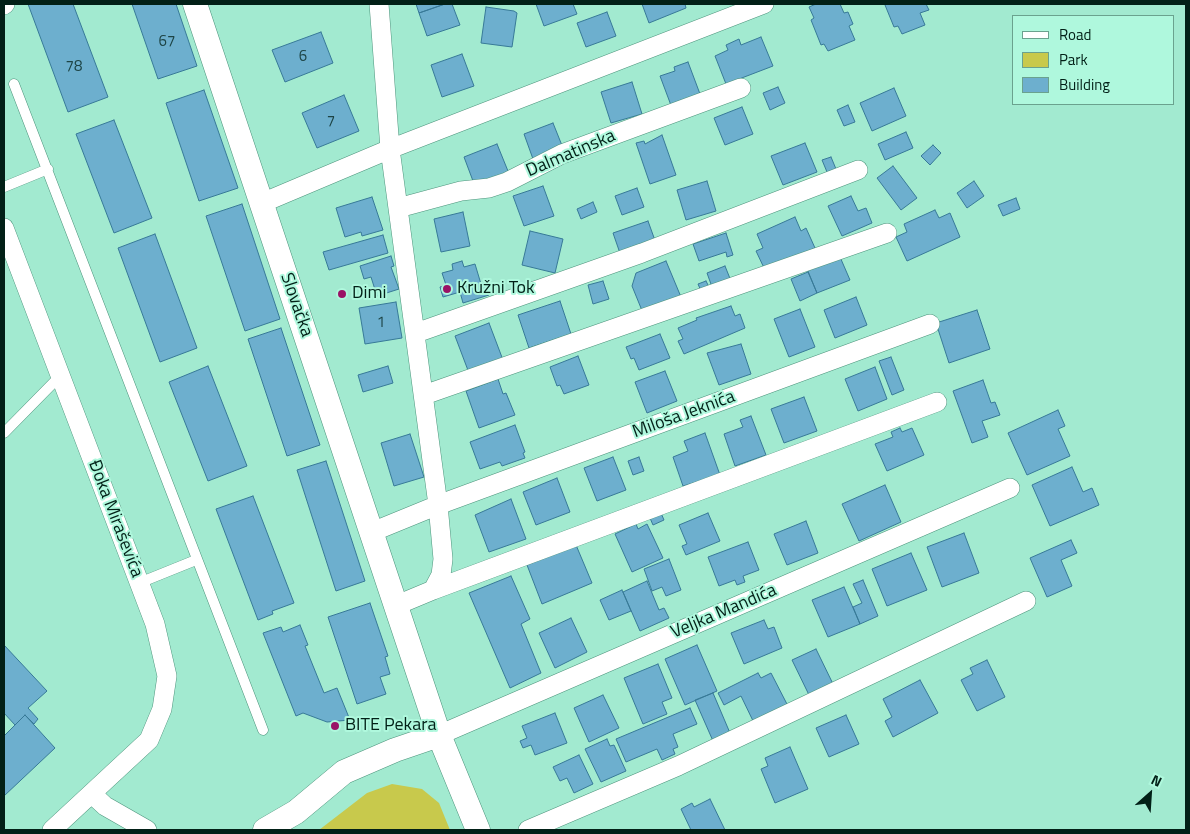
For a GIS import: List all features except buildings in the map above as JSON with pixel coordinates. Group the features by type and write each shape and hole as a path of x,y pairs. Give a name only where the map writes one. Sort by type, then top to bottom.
{"street":[{"name":"Slovačka","path":"195,4 397,605"},
{"path":"379,4 390,149 416,332 443,559 441,575 433,590"},
{"path":"262,203 390,149 764,4"},
{"name":"Dalmatinska","path":"398,208 461,191 483,190 507,182 562,154 741,88"},
{"path":"416,332 642,253 858,170"},
{"name":"Đoka Miraševića","path":"4,228 140,583 160,641 167,676 166,693 149,740 99,800 52,830"},
{"path":"424,395 888,233"},
{"name":"Miloša Jeknića","path":"438,505 930,324"},
{"path":"478,830 439,735 397,605 937,402"},
{"name":"Veljka Mandića","path":"439,735 1010,488"},
{"path":"372,532 438,505"},
{"path":"528,830 678,766 1026,601"},
{"path":"265,830 290,821 349,769 395,750 439,735"},
{"path":"99,800 121,830"},
{"path":"99,800 147,830"}],"lane":[{"path":"14,84 263,730"},
{"path":"4,187 48,170"},
{"path":"4,433 60,376"},
{"path":"140,583 196,560"}],"green space":[{"path":"392,784 422,789 439,803 450,830 319,830 367,793"}],"place":[{"name":"Kružni Tok","path":"447,289"},
{"name":"Dimi","path":"342,294"},
{"name":"BITE Pekara","path":"335,726"}]}
